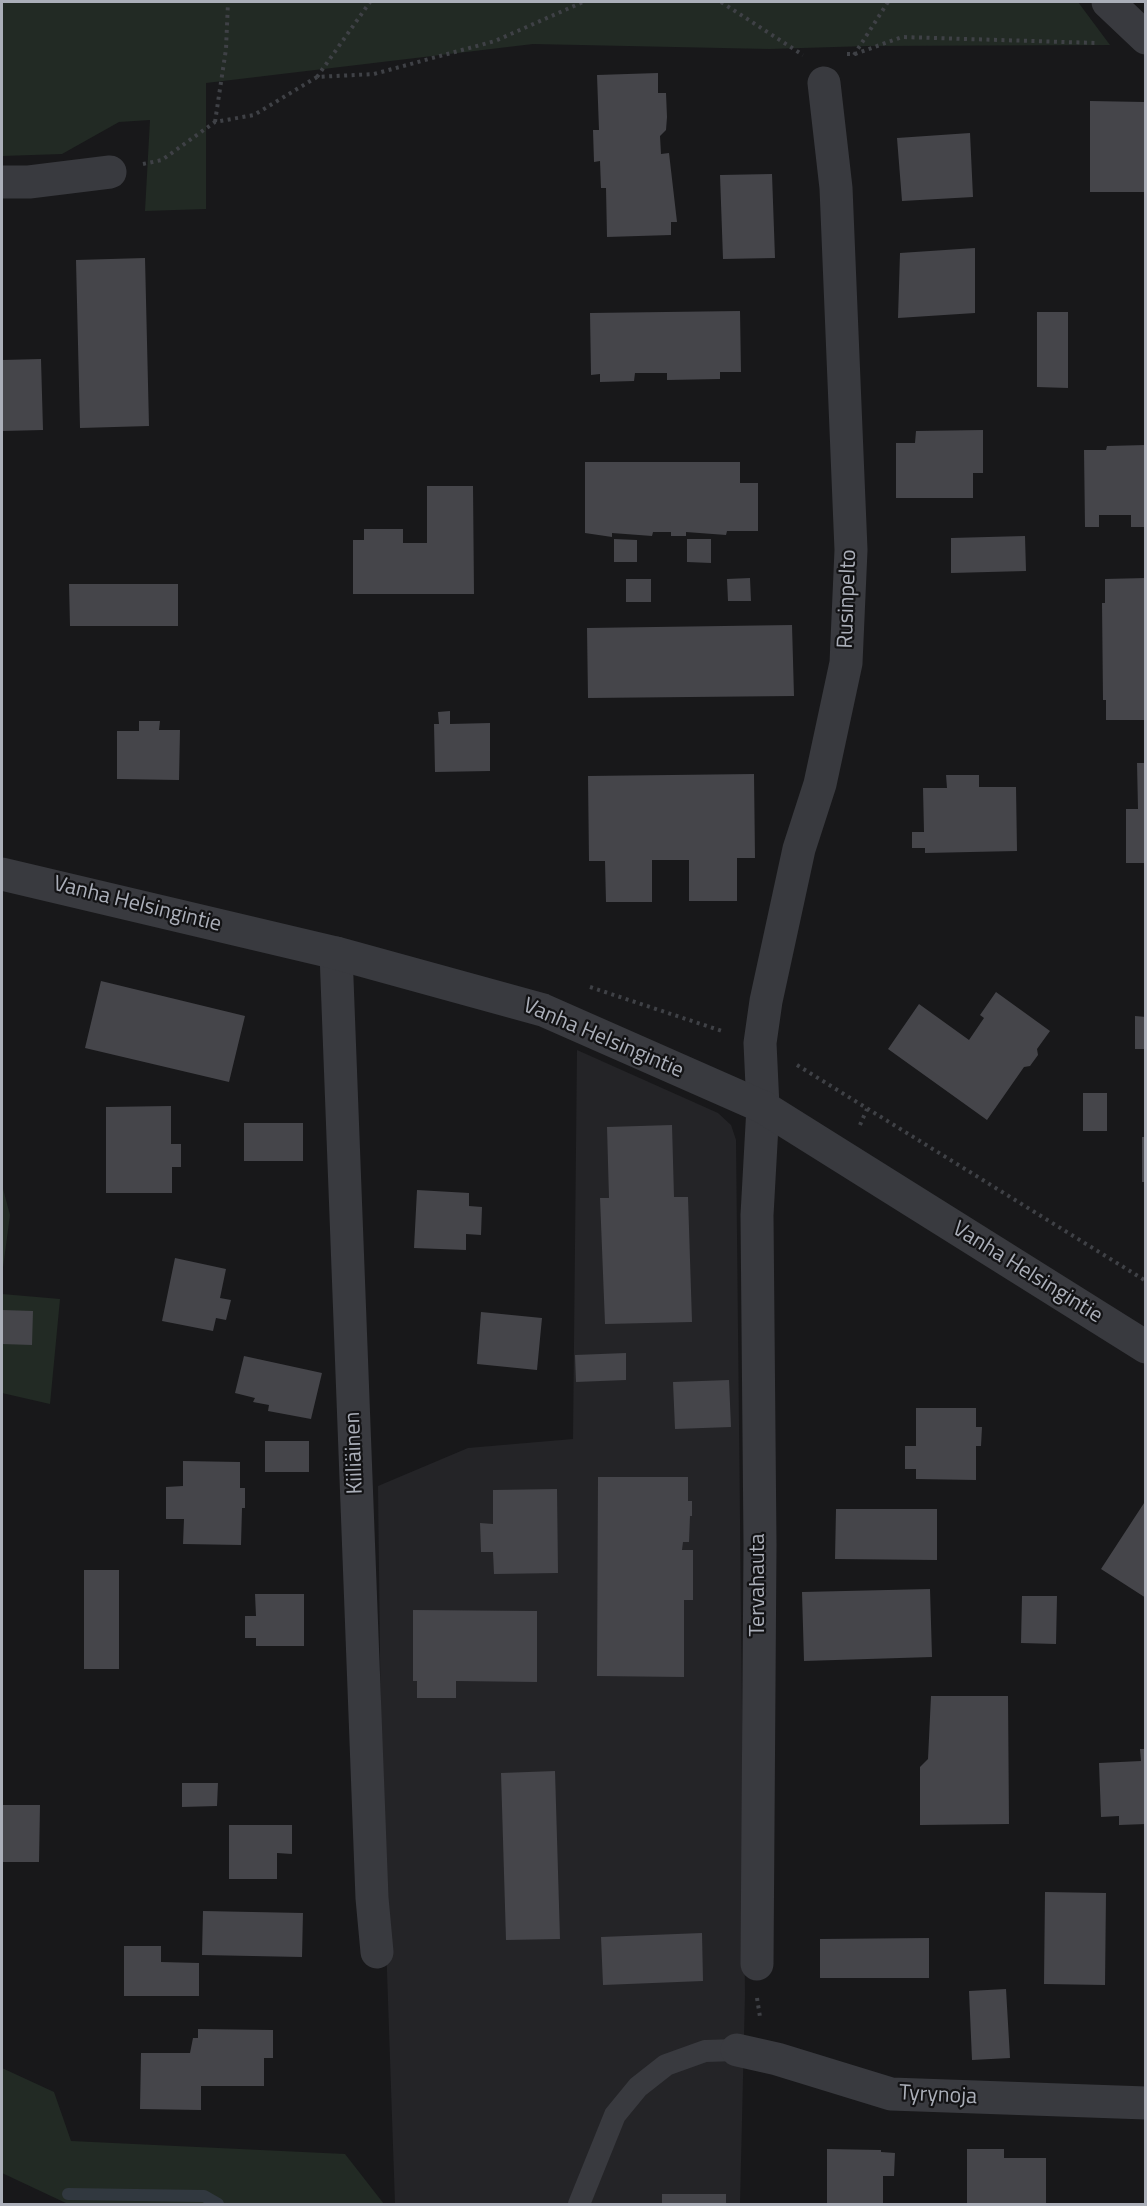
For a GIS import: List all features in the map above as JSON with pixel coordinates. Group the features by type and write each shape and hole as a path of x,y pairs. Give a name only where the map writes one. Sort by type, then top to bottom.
{"street":[{"path":"1108,2 1146,38"},
{"name":"Rusinpelto","path":"762,1107 760,1043 766,1001 799,849 820,784 846,663 851,550 836,188 819,69"},
{"path":"2,182 29,182 110,172"},
{"name":"Vanha Helsingintie","path":"2,873 336,953 543,1010 762,1107 1146,1347"},
{"name":"Kiiliäinen","path":"336,953 371,1886 376,1952"},
{"name":"Tervahauta","path":"757,1964 760,1557 757,1215 762,1107"},
{"name":"Tyrynoja","path":"737,2050 777,2059 891,2094 1146,2103"}],"lane":[{"path":"579,2205 615,2115 638,2087 666,2065 705,2051 737,2050"}],"path":[{"path":"215,122 226,49 228,2"},
{"path":"110,172 162,160 215,122 254,115 317,78 370,2"},
{"path":"317,78 374,74 495,41 583,2"},
{"path":"721,2 803,55 819,69 902,38 1108,43"},
{"path":"855,54 888,2"},
{"path":"844,54 855,54"},
{"path":"757,1964 757,2006 764,2033 777,2059"}],"shaded area":[{"path":"2,2 1078,2 1110,45 868,46 769,49 533,44 206,83 206,209 145,211 150,120 119,122 62,154 2,156"},
{"path":"577,1050 718,1113 731,1125 736,1140 745,1994 740,2204 395,2204 382,1826 378,1486 468,1448 573,1439"},
{"path":"2,1185 10,1215 2,1275"},
{"path":"2,1294 60,1299 50,1404 2,1393"},
{"path":"2,2068 54,2092 71,2141 345,2154 384,2204 68,2204 2,2173"}],"building":[{"path":"658,73 658,93 666,93 667,117 666,130 660,136 661,154 669,153 677,222 671,222 671,235 607,237 606,188 601,188 600,161 594,162 593,130 599,130 597,75"},
{"path":"1090,101 1145,102 1144,192 1090,192"},
{"path":"970,133 973,197 902,201 897,138"},
{"path":"772,174 775,258 723,259 720,175"},
{"path":"975,248 975,313 898,318 900,253"},
{"path":"145,258 149,426 80,428 76,260"},
{"path":"740,311 741,372 720,372 720,379 667,380 667,373 635,373 634,381 600,382 600,374 591,375 590,313"},
{"path":"1037,312 1068,312 1068,388 1037,387"},
{"path":"41,359 43,430 2,431 2,360"},
{"path":"983,430 983,473 973,473 973,498 896,498 896,443 915,443 916,431"},
{"path":"1146,445 1146,527 1131,527 1131,515 1099,515 1099,527 1085,527 1084,450 1106,450 1107,446"},
{"path":"585,462 740,462 740,483 758,483 758,531 727,531 726,535 686,532 686,536 671,536 671,532 653,532 652,536 612,533 612,537 585,533"},
{"path":"427,486 473,486 474,594 353,594 353,540 364,540 364,529 403,529 403,543 427,543"},
{"path":"1025,536 1026,571 951,573 951,538"},
{"path":"614,539 637,540 637,562 614,562"},
{"path":"687,539 711,539 711,563 687,562"},
{"path":"750,578 751,601 728,601 727,579"},
{"path":"1146,578 1146,720 1106,720 1106,700 1103,700 1102,603 1105,603 1105,579"},
{"path":"626,579 651,579 651,602 626,602"},
{"path":"69,584 178,584 178,626 70,626"},
{"path":"792,625 794,696 588,698 587,628"},
{"path":"450,711 450,724 490,723 490,771 435,772 434,724 439,724 438,712"},
{"path":"139,721 160,721 159,730 180,730 179,780 117,779 117,731 139,731"},
{"path":"1137,763 1146,763 1146,863 1126,863 1126,809 1138,809"},
{"path":"754,774 755,858 737,858 737,901 689,901 689,860 652,860 652,902 606,902 605,861 589,861 588,776"},
{"path":"946,775 979,775 979,787 1016,787 1017,851 925,853 925,848 912,848 912,832 924,832 923,788 947,788"},
{"path":"101,981 245,1016 229,1082 85,1048"},
{"path":"996,992 1050,1031 1037,1049 1038,1055 1030,1066 1024,1067 987,1120 888,1049 919,1004 969,1040 984,1018 980,1015"},
{"path":"1135,1016 1146,1017 1146,1049 1135,1049"},
{"path":"1083,1093 1107,1093 1107,1131 1083,1131"},
{"path":"171,1106 171,1144 181,1144 181,1167 172,1167 172,1193 106,1193 106,1107"},
{"path":"244,1123 303,1123 303,1161 244,1161"},
{"path":"672,1125 674,1197 688,1197 692,1322 605,1324 600,1198 609,1198 607,1127"},
{"path":"1142,1137 1146,1137 1146,1182 1142,1182"},
{"path":"417,1190 469,1193 469,1206 482,1207 481,1235 466,1234 466,1250 414,1248"},
{"path":"175,1258 226,1269 220,1298 231,1300 226,1320 216,1318 213,1331 162,1321"},
{"path":"2,1310 33,1311 32,1345 2,1344"},
{"path":"481,1312 542,1318 537,1370 477,1364"},
{"path":"626,1353 626,1380 576,1382 575,1355"},
{"path":"244,1356 322,1373 311,1419 268,1411 269,1405 253,1402 255,1398 235,1393"},
{"path":"729,1380 731,1427 675,1429 673,1382"},
{"path":"916,1408 976,1408 976,1427 982,1427 981,1446 976,1446 976,1480 916,1479 916,1469 905,1469 905,1446 916,1446"},
{"path":"265,1441 309,1441 309,1472 265,1472"},
{"path":"183,1461 240,1462 240,1488 245,1488 241,1545 183,1544 184,1519 166,1519 166,1487 183,1486"},
{"path":"598,1477 688,1477 688,1501 692,1501 692,1516 690,1516 689,1542 683,1542 682,1550 693,1550 693,1600 684,1600 684,1677 597,1676"},
{"path":"557,1489 558,1573 494,1574 493,1552 481,1552 480,1523 493,1524 493,1490"},
{"path":"1146,1500 1146,1598 1101,1569"},
{"path":"836,1509 937,1509 937,1560 835,1559"},
{"path":"84,1570 119,1570 119,1669 84,1669"},
{"path":"930,1589 932,1657 804,1661 802,1592"},
{"path":"255,1594 304,1594 304,1646 256,1646 256,1638 245,1638 245,1616 256,1616"},
{"path":"1022,1596 1057,1596 1056,1644 1021,1643"},
{"path":"413,1610 537,1611 537,1682 456,1681 456,1698 417,1698 417,1681 413,1681"},
{"path":"931,1696 1008,1696 1009,1824 920,1825 920,1767 928,1759"},
{"path":"1140,1749 1146,1749 1146,1824 1119,1825 1119,1816 1101,1817 1099,1763 1141,1761"},
{"path":"555,1771 560,1939 506,1940 501,1773"},
{"path":"182,1783 218,1783 217,1806 182,1807"},
{"path":"2,1805 40,1805 39,1862 2,1862"},
{"path":"229,1825 292,1825 292,1854 277,1853 277,1879 229,1879"},
{"path":"1045,1892 1106,1893 1105,1985 1044,1984"},
{"path":"203,1911 303,1913 302,1957 202,1955"},
{"path":"702,1933 703,1981 603,1985 601,1937"},
{"path":"929,1938 929,1978 820,1978 820,1939"},
{"path":"124,1946 161,1946 161,1962 199,1963 199,1996 124,1996"},
{"path":"1006,1989 1010,2058 972,2060 969,1991"},
{"path":"198,2029 273,2030 273,2058 264,2058 264,2086 201,2086 201,2110 140,2109 141,2053 190,2053 193,2038 198,2038"},
{"path":"827,2149 881,2150 881,2152 895,2153 894,2176 883,2176 883,2204 827,2204"},
{"path":"967,2149 1004,2149 1004,2158 1046,2158 1046,2204 967,2204"},
{"path":"662,2194 726,2194 726,2204 662,2204"}],"waterway":[{"name":"Tyrynoja","path":"68,2194 204,2196 218,2204"}]}
